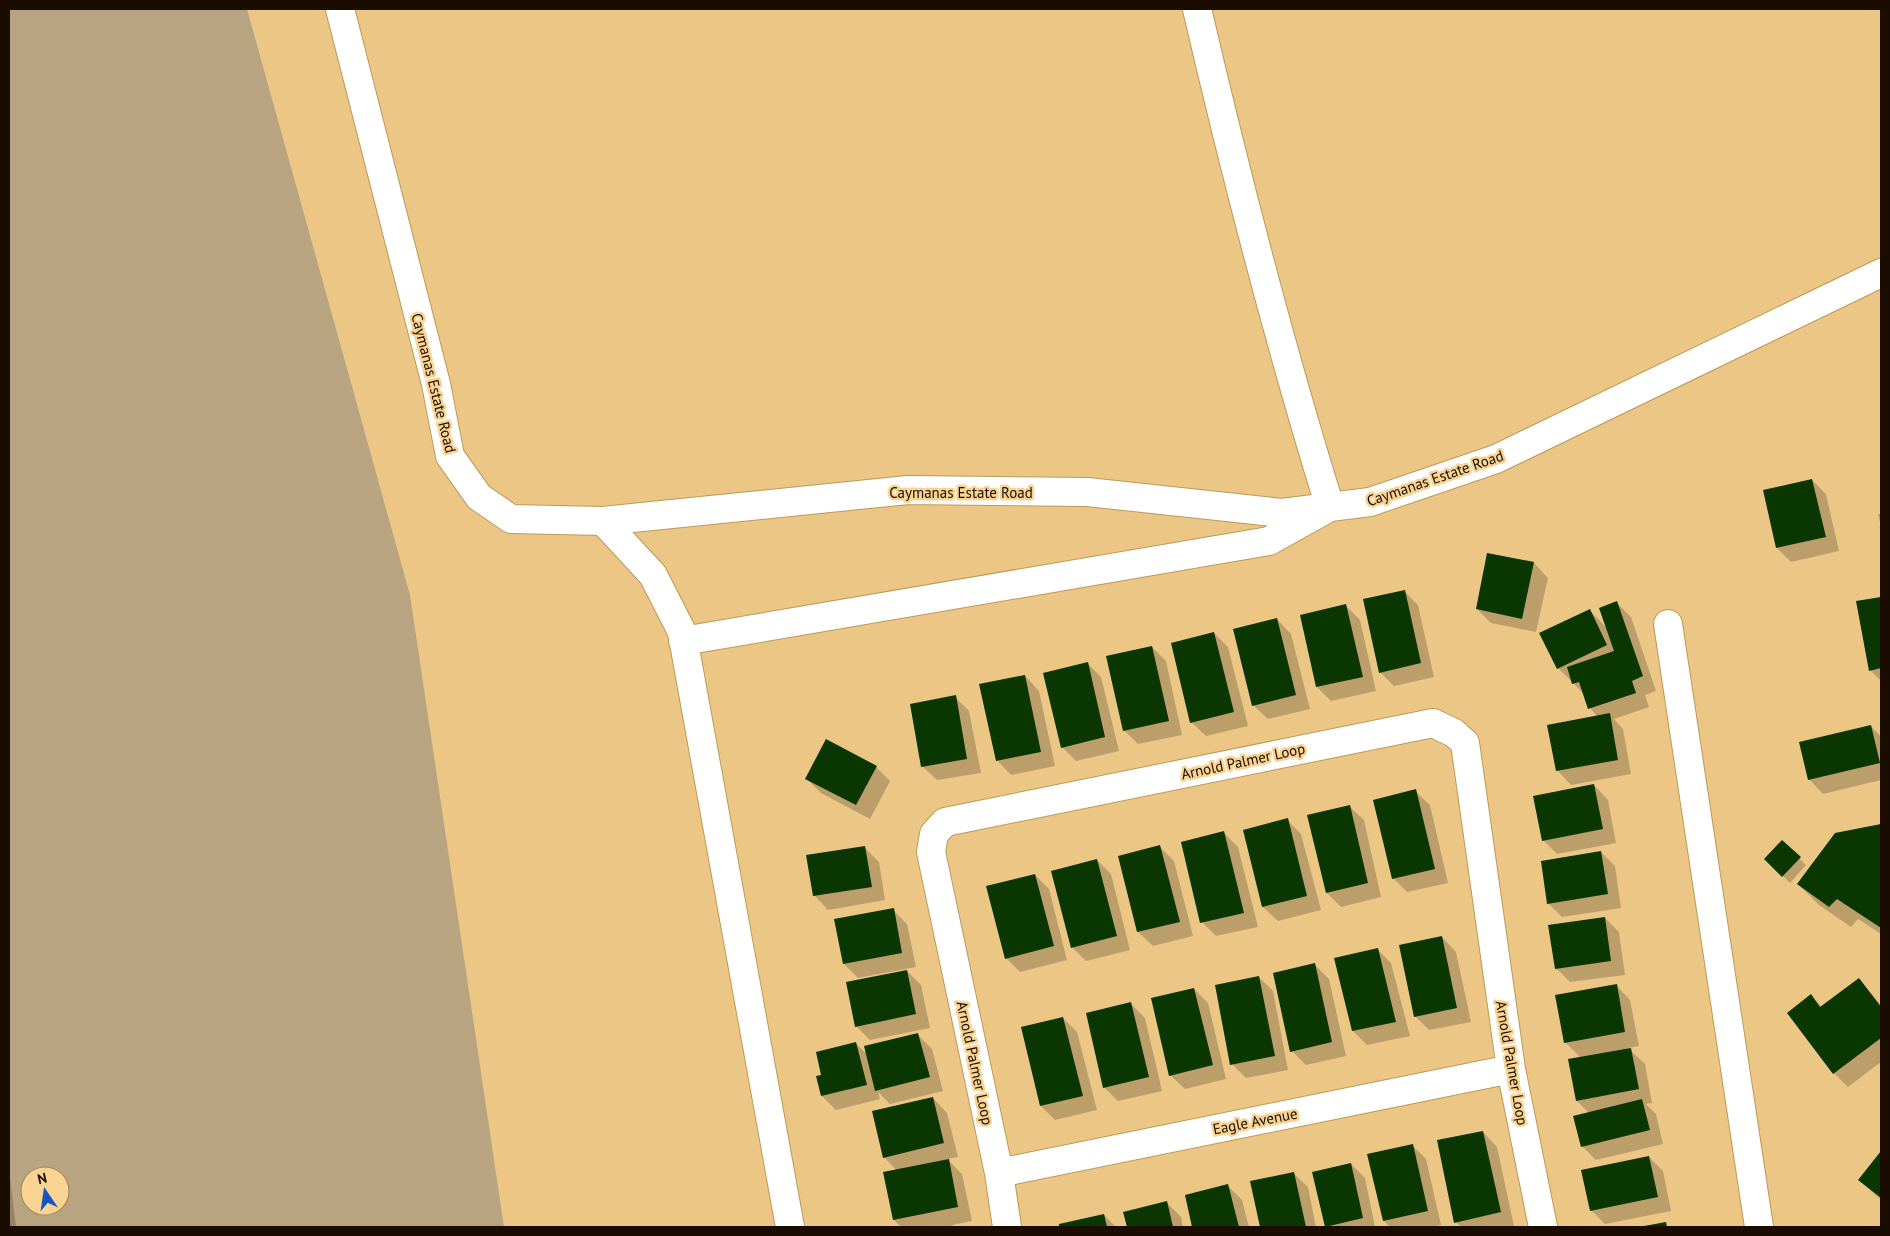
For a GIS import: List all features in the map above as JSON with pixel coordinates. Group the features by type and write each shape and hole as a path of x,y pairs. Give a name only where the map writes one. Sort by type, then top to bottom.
{"street":[{"name":"Caymanas Estate Road","path":"340,9 433,375 450,456 479,497 511,519 602,521 908,490 1087,492 1282,513 1370,502 1496,459 1881,273"},
{"path":"683,641 1269,541 1330,507 1298,403 1228,143 1197,9"},
{"path":"602,521 653,574 682,632 790,1227"},
{"path":"1668,624 1759,1227"},
{"name":"Arnold Palmer Loop","path":"1007,1227 999,1173 931,852 934,834 939,828 945,822 1433,723 1454,733 1465,743 1511,1069 1543,1227"},
{"name":"Eagle Avenue","path":"999,1173 1511,1069"}],"shaded area":[{"path":"9,9 247,9 410,595 504,1227 9,1227"}],"building":[{"path":"1812,479 1826,537 1776,548 1763,490"},
{"path":"1487,553 1534,562 1522,619 1476,609"},
{"path":"1405,590 1421,663 1379,673 1363,599"},
{"path":"1881,597 1881,668 1869,671 1856,601"},
{"path":"1617,601 1643,676 1632,681 1636,693 1588,709 1579,682 1572,684 1567,667 1614,651 1599,608"},
{"path":"1346,604 1363,677 1316,687 1300,615"},
{"path":"1590,609 1607,645 1557,669 1539,633"},
{"path":"1277,618 1296,695 1252,706 1233,629"},
{"path":"1214,632 1234,712 1190,723 1171,643"},
{"path":"1152,646 1169,721 1123,731 1106,656"},
{"path":"1088,662 1105,737 1061,748 1043,673"},
{"path":"1025,675 1041,752 996,761 979,684"},
{"path":"956,695 967,759 921,767 910,704"},
{"path":"1610,713 1618,760 1556,771 1547,725"},
{"path":"1871,725 1880,763 1808,780 1799,742"},
{"path":"826,739 877,766 856,805 805,779"},
{"path":"1594,784 1603,829 1542,841 1533,796"},
{"path":"1416,789 1435,869 1392,879 1373,800"},
{"path":"1350,805 1368,883 1326,893 1307,815"},
{"path":"1288,818 1307,896 1262,907 1243,830"},
{"path":"1881,824 1881,928 1837,899 1829,907 1797,884 1835,833"},
{"path":"1224,831 1244,913 1200,923 1181,842"},
{"path":"1782,840 1801,857 1782,877 1764,859"},
{"path":"1160,845 1180,922 1137,932 1118,856"},
{"path":"865,846 872,887 813,896 806,855"},
{"path":"1601,851 1608,894 1547,904 1541,861"},
{"path":"1097,859 1117,936 1071,948 1051,871"},
{"path":"1035,874 1054,946 1005,959 986,886"},
{"path":"894,908 902,953 843,964 834,919"},
{"path":"1605,917 1611,961 1555,969 1548,925"},
{"path":"1442,936 1457,1008 1414,1017 1399,945"},
{"path":"1378,948 1396,1022 1352,1031 1334,958"},
{"path":"1315,963 1332,1042 1290,1052 1273,973"},
{"path":"907,970 916,1014 855,1027 846,982"},
{"path":"1259,976 1275,1056 1230,1065 1215,985"},
{"path":"1859,978 1881,1007 1881,1038 1833,1074 1787,1013 1811,994 1820,1007"},
{"path":"1617,984 1625,1032 1564,1043 1555,995"},
{"path":"1194,988 1213,1065 1169,1076 1151,998"},
{"path":"1131,1002 1149,1077 1103,1088 1086,1013"},
{"path":"1063,1017 1083,1096 1040,1106 1021,1027"},
{"path":"918,1033 930,1077 875,1091 864,1046"},
{"path":"856,1042 867,1085 821,1096 816,1076 821,1075 816,1052"},
{"path":"1631,1048 1639,1089 1576,1101 1568,1059"},
{"path":"933,1097 944,1143 883,1158 872,1111"},
{"path":"1642,1099 1650,1130 1581,1147 1573,1116"},
{"path":"1483,1131 1501,1212 1454,1223 1437,1140"},
{"path":"1413,1144 1428,1211 1383,1221 1367,1154"},
{"path":"1881,1151 1881,1198 1858,1180"},
{"path":"1649,1156 1658,1197 1590,1211 1581,1170"},
{"path":"949,1159 958,1207 893,1220 883,1172"},
{"path":"1351,1163 1363,1218 1325,1227 1312,1172"},
{"path":"1294,1172 1306,1227 1260,1227 1250,1181"},
{"path":"1228,1184 1239,1227 1192,1227 1185,1195"},
{"path":"1167,1201 1173,1227 1127,1227 1123,1212"},
{"path":"1104,1214 1107,1227 1059,1227 1059,1224"},
{"path":"1666,1222 1667,1227 1644,1227 1644,1226"}]}
